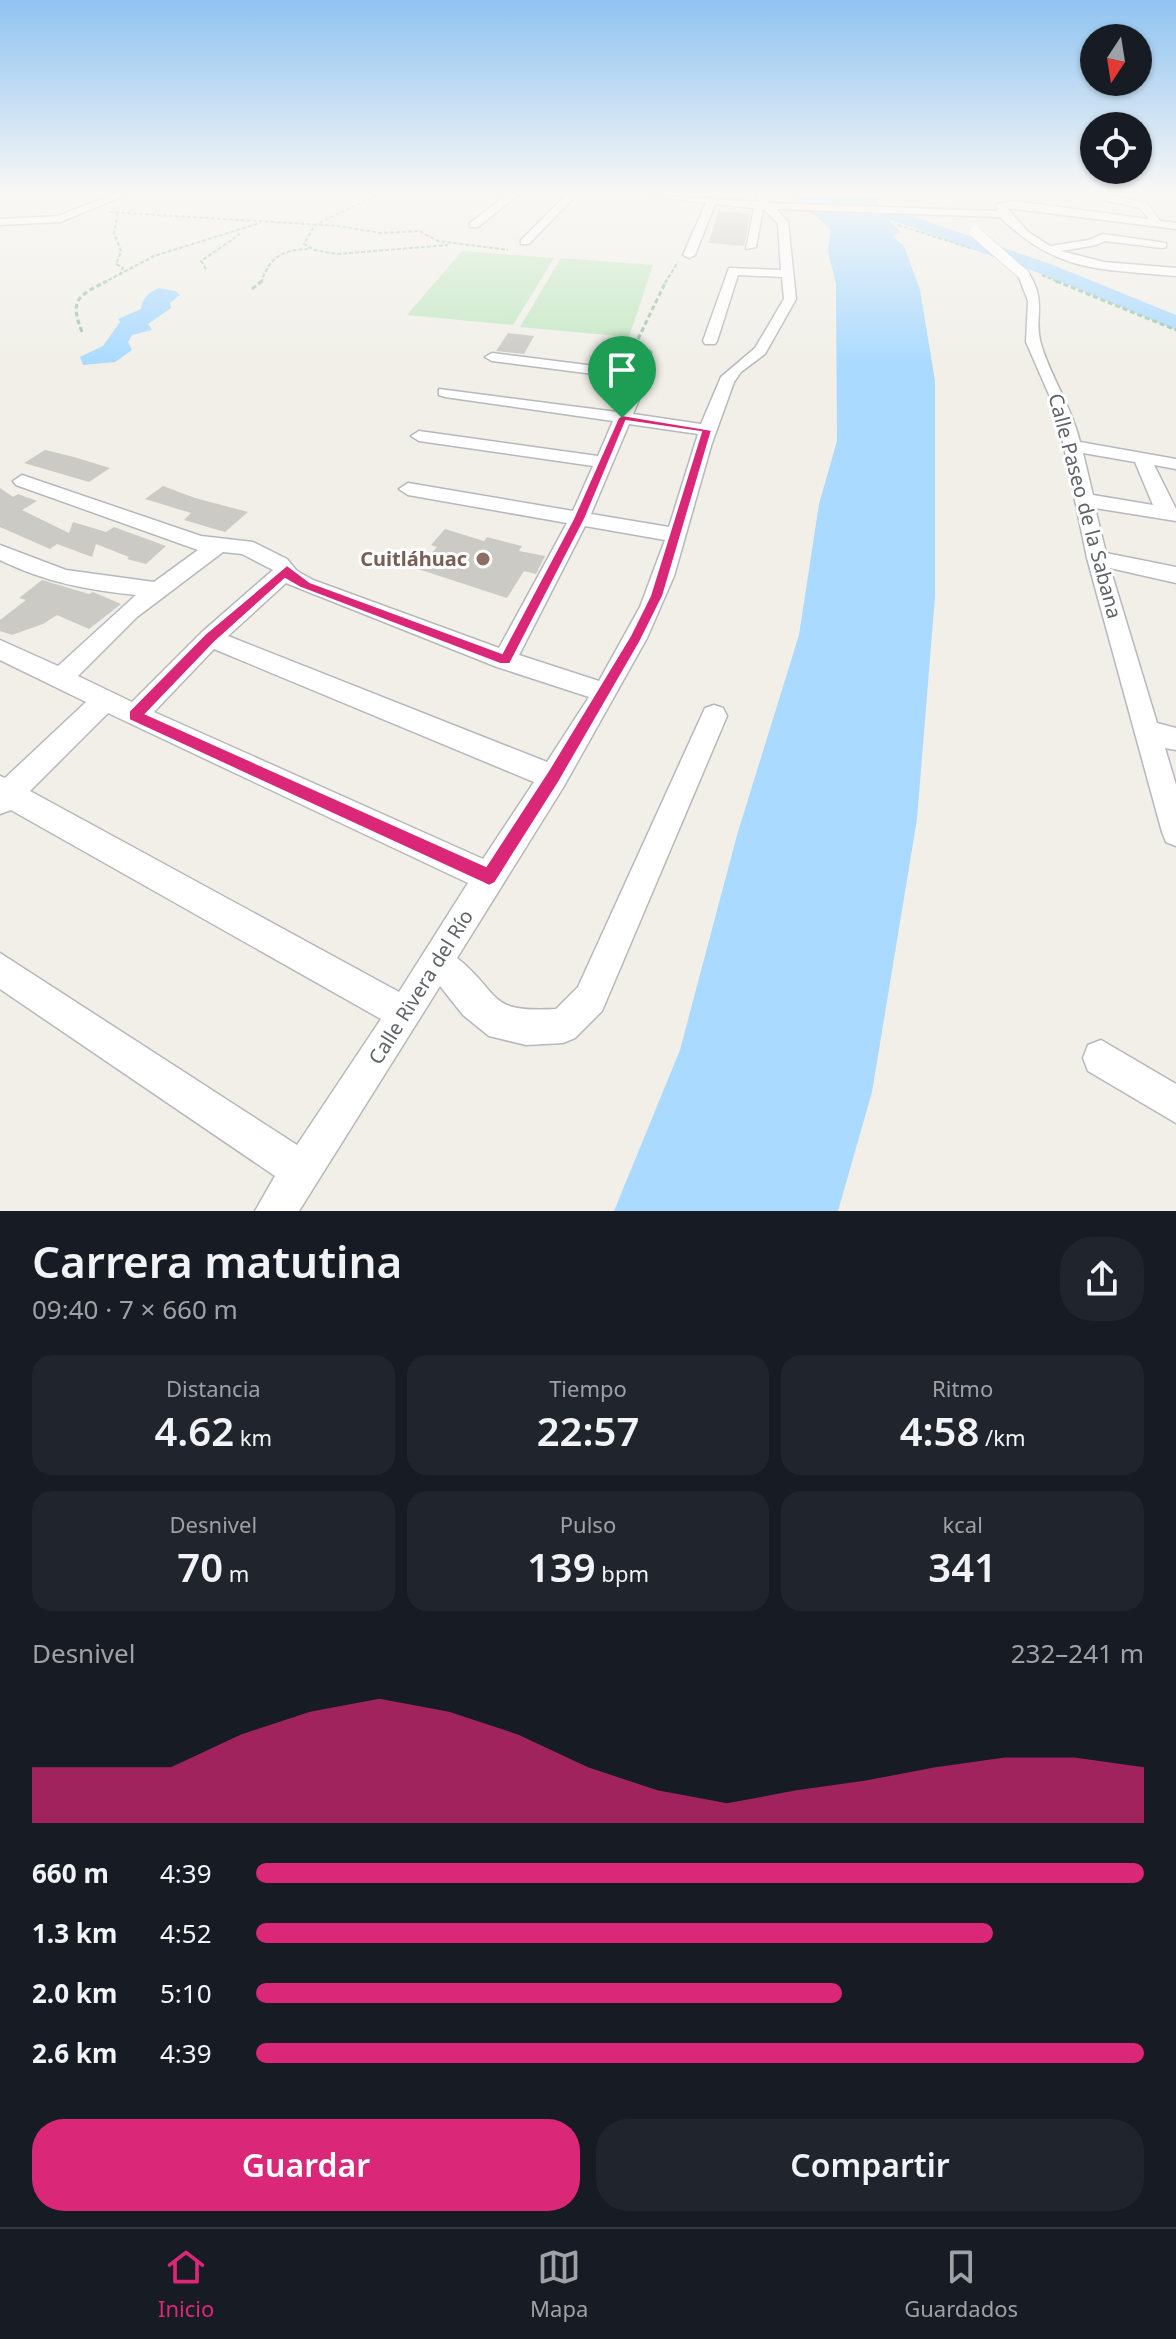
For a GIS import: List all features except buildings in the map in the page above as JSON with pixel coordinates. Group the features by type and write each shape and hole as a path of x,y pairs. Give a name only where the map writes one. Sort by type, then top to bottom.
{"street":[{"name":"Calle Rivera del Río","path":"275,1211 405,1014 554,777 657,596 707,430 732,369 758,354 777,316 790,299 786,252"},
{"name":"Calle Paseo de la Sabana","path":"997,252 1024,275 1031,287 1034,301 1033,342 1065,413 1097,558 1176,832"},
{"path":"1052,252 1072,263 1176,272"},
{"path":"710,341 733,271 788,274"},
{"path":"505,660 579,519 604,462 641,376 641,347"},
{"path":"492,357 641,376"},
{"path":"445,392 707,430"},
{"path":"419,436 604,462"},
{"path":"1073,446 1176,464"},
{"path":"1142,458 1171,514"},
{"path":"22,481 199,543 246,547 287,570 288,575 305,585 505,660 603,692"},
{"path":"408,489 675,535"},
{"path":"1084,500 1171,514"},
{"path":"60,679 129,611 220,544"},
{"path":"0,552 45,573 77,581 129,583 156,590"},
{"path":"1097,558 1176,575"},
{"path":"135,715 210,638 287,570"},
{"path":"210,638 554,777"},
{"path":"0,649 104,701 489,877"},
{"path":"104,701 3,794 405,1014"},
{"path":"437,962 461,982 475,1003 501,1024 526,1028 563,1026 590,999 714,716"},
{"path":"1146,732 1176,739"},
{"path":"0,969 303,1172"},
{"path":"1101,1058 1176,1105"}],"path":[{"path":"119,275 123,268 116,264 121,252"},
{"path":"82,332 72,309 83,293 168,252"},
{"path":"206,269 201,261 215,252"},
{"path":"252,289 261,283 265,269 274,257 288,252"},
{"path":"329,252 348,254 365,252"},
{"path":"641,347 674,265 689,255"}],"green space":[{"path":"462,252 554,258 513,325 407,315"},
{"path":"561,258 653,265 629,337 520,327"}],"water":[{"path":"828,252 906,252 920,290 935,381 935,597 917,819 872,1092 838,1211 614,1211 680,1050 737,835 799,635 819,504 837,441 836,284"},
{"path":"159,288 180,295 170,303 171,308 148,324 152,330 132,335 128,342 132,350 115,362 83,365 80,357 103,346 120,322 118,319 141,309 147,296"}],"waterway":[{"path":"997,252 1176,323"}],"place":[{"name":"Cuitláhuac","path":"483,559"}],"route":[{"path":"622,418 707,430 657,596 636,638 554,777 489,877 135,715 210,638 287,570 288,575 305,585 505,660 579,519 622,418"}]}
